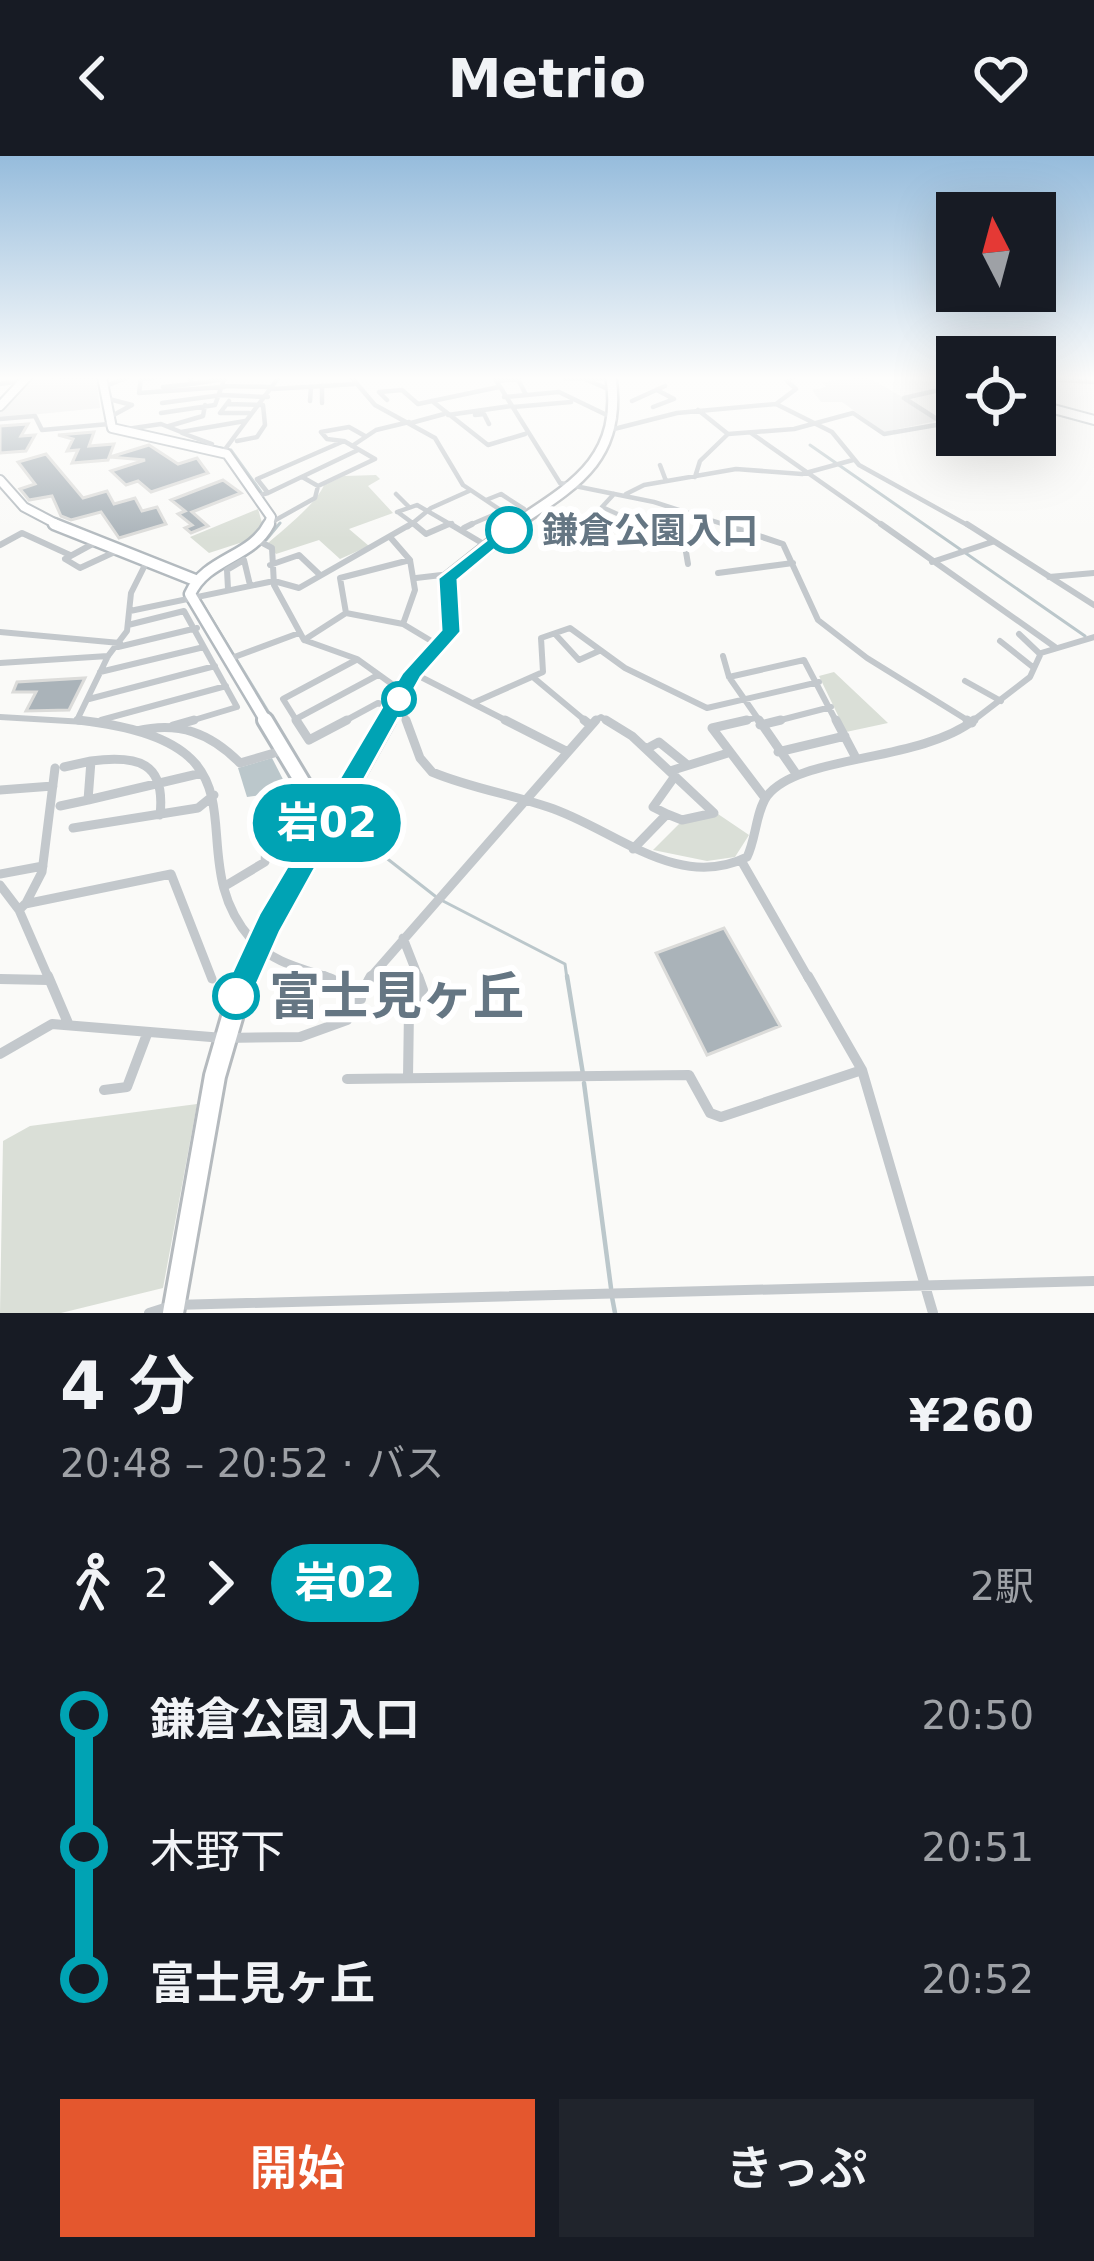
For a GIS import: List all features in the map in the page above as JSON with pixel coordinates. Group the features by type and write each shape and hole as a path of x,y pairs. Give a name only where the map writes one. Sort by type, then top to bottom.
{"main road":[{"path":"173,1309 224,1038 258,945 413,673 453,626 445,586 451,574 487,546 510,517 568,487 609,431"}],"street":[{"path":"133,431 206,448 228,448 257,437 261,431"},
{"path":"146,436 154,431"},
{"path":"181,432 187,431"},
{"path":"228,448 239,431"},
{"path":"204,646 190,597 195,580 256,540 272,522 315,498 319,486 375,459 344,441 327,439 321,432 327,431"},
{"path":"356,431 365,436"},
{"path":"262,495 381,431"},
{"path":"423,431 434,438 470,491 510,517"},
{"path":"468,431 488,445 525,434"},
{"path":"524,431 556,480 568,487 625,495 783,544 818,620 867,658 971,723"},
{"path":"724,431 766,431"},
{"path":"826,431 853,460 1094,605"},
{"path":"181,432 212,443 206,448"},
{"path":"751,433 802,474 1055,647"},
{"path":"695,477 700,461 728,434"},
{"path":"272,522 257,479 344,441"},
{"path":"228,448 262,495"},
{"path":"625,495 666,481 736,469 802,474 853,460"},
{"path":"660,465 666,481"},
{"path":"302,477 319,486"},
{"path":"0,480 17,505 40,521 123,548 195,580"},
{"path":"130,611 274,581 299,588 391,537 427,510 470,491"},
{"path":"615,493 602,507 685,546 688,564"},
{"path":"396,494 410,508"},
{"path":"463,528 524,509 501,494 485,501"},
{"path":"452,523 426,534 398,512 427,510 463,528 487,546"},
{"path":"0,545 22,533 72,556"},
{"path":"391,537 410,560 416,578 413,606 403,624"},
{"path":"99,540 65,560 80,568 123,548"},
{"path":"256,540 272,548 274,581 302,637 357,659 378,675 398,700 420,758 432,772 564,812 633,849 695,866 742,862"},
{"path":"931,562 992,542"},
{"path":"270,565 299,555 319,574"},
{"path":"80,716 128,625 131,593 148,559"},
{"path":"228,589 227,570 244,560 250,585"},
{"path":"346,613 340,578 410,560"},
{"path":"718,573 793,563"},
{"path":"1047,578 1094,572"},
{"path":"416,578 451,574"},
{"path":"128,625 184,611 228,660 310,802 331,816"},
{"path":"87,699 302,637 346,613 403,624 439,646"},
{"path":"0,632 118,645 200,627"},
{"path":"473,703 543,672 541,638 570,628 599,651 701,706 819,682"},
{"path":"1019,634 1040,654"},
{"path":"556,635 579,660 599,651"},
{"path":"742,862 758,838 765,798 797,775 856,758 928,747 1000,701 1034,668 1040,654 1094,637"},
{"path":"1000,641 1034,668"},
{"path":"99,673 204,646 228,660"},
{"path":"0,663 108,656"},
{"path":"723,656 743,700 797,775"},
{"path":"357,659 284,699 309,740 378,703 398,700"},
{"path":"137,730 173,726 237,706 226,686 228,660"},
{"path":"729,677 804,660 856,758"},
{"path":"413,673 566,751"},
{"path":"296,719 378,675"},
{"path":"534,678 589,724"},
{"path":"965,681 1000,701"},
{"path":"100,721 226,686"},
{"path":"765,798 712,728 832,707"},
{"path":"0,717 80,716 137,730 171,748 202,773 214,795 225,886 258,945 279,964 353,986 361,999"},
{"path":"0,1054 40,1027 69,1024 224,1038 321,1033 346,1020 371,974 589,724 608,717 646,748 672,774 714,814 682,820 652,807 672,774 685,763 728,753"},
{"path":"173,726 218,740 240,763 280,751"},
{"path":"778,752 845,736"},
{"path":"646,748 658,742 685,763"},
{"path":"22,908 43,866 59,767 114,757 156,772 162,782 160,815"},
{"path":"88,800 91,761"},
{"path":"60,806 202,773"},
{"path":"0,790 53,786"},
{"path":"73,828 198,808 214,795"},
{"path":"225,886 265,862 268,812 310,802"},
{"path":"633,849 667,814"},
{"path":"742,862 862,1070 933,1313"},
{"path":"0,874 43,866"},
{"path":"22,908 171,874 212,979"},
{"path":"0,885 22,908 69,1024"},
{"path":"403,938 423,990 410,1010 408,1078"},
{"path":"0,979 48,980"},
{"path":"104,1090 127,1087 147,1034"},
{"path":"347,1079 689,1075 710,1113 721,1117 862,1070"},
{"path":"149,1313 1094,1282"}],"shaded area":[{"path":"376,475 380,479 368,486 393,513 349,529 369,546 340,559 319,540 276,554 268,543 307,508 324,485 344,476"},
{"path":"258,509 263,526 246,541 209,553 190,537"},
{"path":"834,672 888,723 846,732 819,676"},
{"path":"272,758 289,791 247,797 238,768"},
{"path":"718,814 749,835 735,857 707,861 653,850 681,822"},
{"path":"197,1104 163,1288 61,1313 0,1313 3,1141 30,1126"}],"building":[{"path":"0,431 35,435 26,451 0,453"},
{"path":"94,432 89,446 114,444 108,460 72,463 78,450 67,451 73,439 58,435"},
{"path":"149,445 178,464 197,458 208,473 151,492 138,481 126,485 111,471 145,460 110,457"},
{"path":"46,454 83,498 107,491 114,504 135,498 142,511 157,507 166,524 119,538 101,512 71,520 61,516 52,496 29,500 20,489 35,484 18,462"},
{"path":"223,480 241,493 192,512 208,526 191,533 185,528 192,525 178,514 185,511 171,500"},
{"path":"85,678 69,710 26,711 36,692 13,692 17,682"},
{"path":"724,928 780,1026 707,1055 656,953"}],"waterway":[{"path":"183,440 231,450 261,492"},
{"path":"810,445 1085,636"},
{"path":"266,540 280,523"},
{"path":"202,603 272,718"},
{"path":"339,821 435,896"},
{"path":"443,901 565,964 567,979"},
{"path":"567,976 583,1074"},
{"path":"584,1083 611,1288"},
{"path":"612,1297 615,1313"}],"bus line":[{"name":"岩02","path":"236,996 269,924 413,673 451,632 448,578 509,530"}],"place":[{"name":"鎌倉公園入口","path":"509,530"},
{"name":"富士見ヶ丘","path":"236,996"}]}
